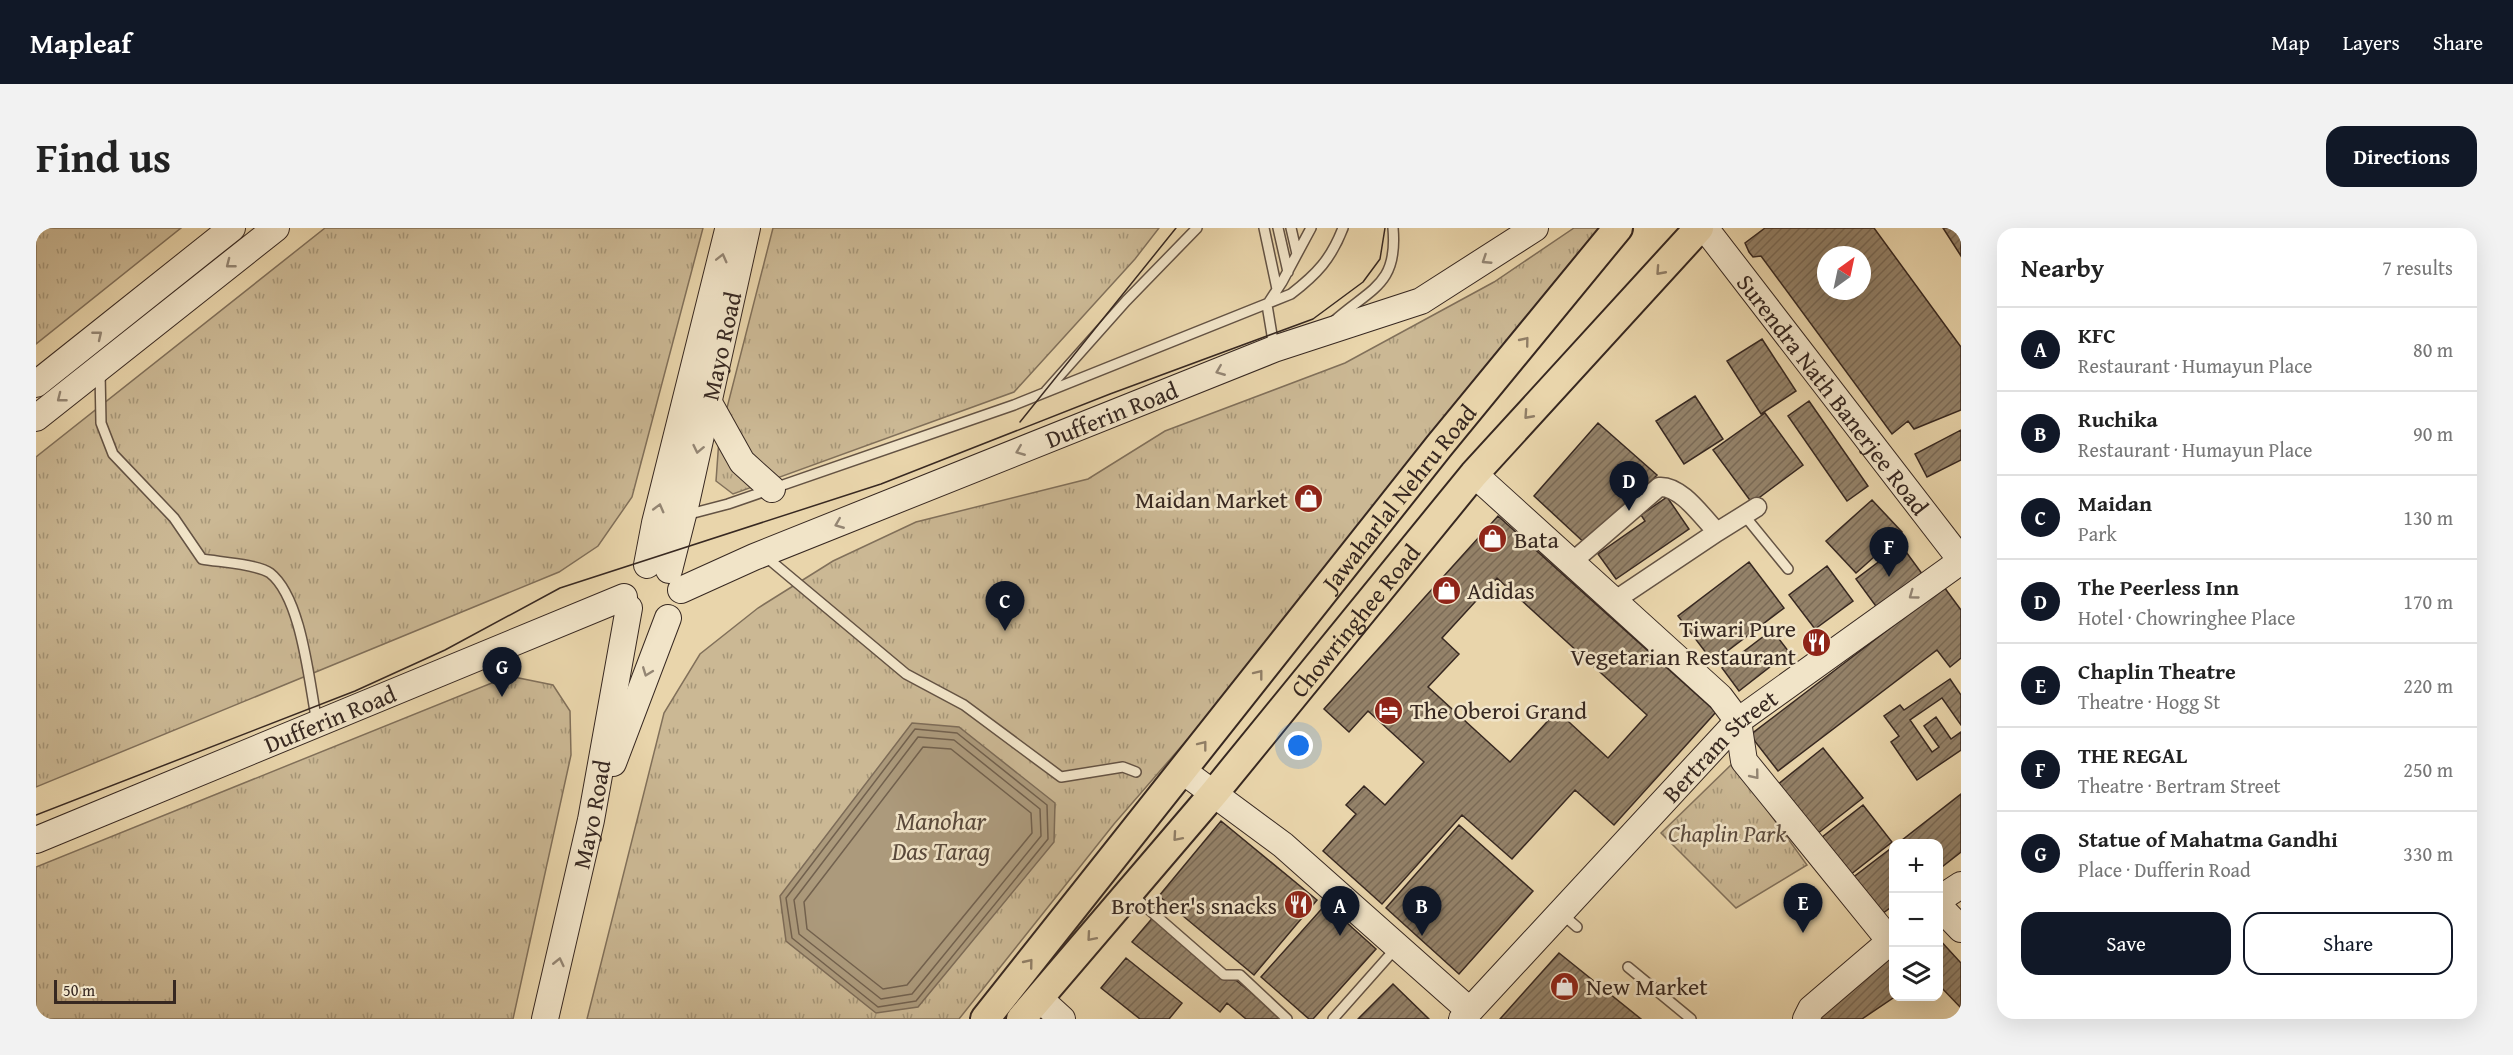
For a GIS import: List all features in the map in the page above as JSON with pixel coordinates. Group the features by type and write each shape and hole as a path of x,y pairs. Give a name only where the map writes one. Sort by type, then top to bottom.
{"main road":[{"path":"36,384 232,228"},
{"path":"36,418 276,228"},
{"name":"Mayo Road","path":"666,575 655,523 729,228"},
{"name":"Mayo Road","path":"666,575 683,515 747,228"},
{"name":"Dufferin Road","path":"666,575 763,554 1275,349 1421,301 1535,228"},
{"name":"Jawaharlal Nehru Road","path":"1183,771 1439,446 1618,228"},
{"name":"Chowringhee Road","path":"1030,1009 1215,792 1474,474 1699,228"},
{"name":"Surendra Nath Banerjee Road","path":"1705,228 1961,561"},
{"path":"708,401 742,462 772,489"},
{"path":"1474,474 1720,697 1738,721 1744,761 1889,936"},
{"name":"Bertram Street","path":"1466,1015 1569,920 1738,721 1961,561"},
{"path":"591,820 668,618 679,606 666,575 631,574 624,589 627,603 645,621 652,622 668,618"},
{"name":"Mayo Road","path":"545,1019 591,820 627,603"},
{"name":"Dufferin Road","path":"36,840 317,724 627,603"},
{"path":"966,1019 989,1014 1183,771 1215,792 1283,845 1398,946 1466,1015"},
{"path":"1943,897 1961,885"},
{"path":"1943,910 1961,929"},
{"path":"1806,1019 1811,1009 1889,943"},
{"path":"1030,1009 1062,1019"}],"street":[{"path":"1571,563 1659,487 1665,487 1678,494 1717,532"},
{"path":"1614,601 1750,511"}],"lane":[{"path":"1044,393 1126,301 1197,228"},
{"path":"1264,228 1277,289"},
{"path":"1278,228 1288,272"},
{"path":"1291,228 1297,254"},
{"path":"683,515 728,504 1044,393 1291,294 1313,277 1333,253 1343,228"},
{"path":"1318,335 1376,288 1390,271 1394,253 1394,228"},
{"path":"1275,349 1267,304 1288,272 1307,231"},
{"path":"100,367 101,423 113,454 174,518 202,559 268,572 283,586 292,608 317,724"},
{"path":"1750,511 1788,569"},
{"path":"763,554 906,674 964,705 1061,777 1123,766 1136,772"},
{"path":"1129,893 1224,975 1240,975 1287,1019"},
{"path":"1333,1019 1398,946"},
{"path":"1628,967 1690,1019"}],"green space":[{"path":"36,228 181,228 36,344"},
{"path":"325,228 703,228 632,497 598,546 559,572 36,787 36,457"},
{"path":"773,228 1159,228 1135,259 1014,392 733,494 716,481 719,439"},
{"path":"1574,228 1624,228 1624,236 1114,824 959,1019 587,1019 664,713 700,654 758,608 833,561 916,522 1088,479 1165,431 1345,363 1494,282"},
{"path":"509,676 553,685 570,711 571,755 513,1019 36,1019 36,867"},
{"name":"Chaplin Park","path":"1733,763 1807,865 1736,908 1661,833"}],"water":[{"name":"Manohar Das Tarag","path":"912,723 959,727 1055,803 1054,842 918,1007 876,1013 786,941 780,896"}],"building":[{"path":"1765,228 1874,228 1961,347 1961,410 1914,429 1908,421 1892,434 1761,256 1753,257 1745,243"},
{"path":"1943,228 1961,228 1961,256"},
{"path":"1762,339 1796,391 1761,414 1727,361"},
{"path":"1695,396 1723,439 1684,464 1656,421"},
{"path":"1809,401 1868,486 1847,501 1788,416"},
{"path":"1765,413 1803,465 1752,503 1713,450"},
{"path":"1598,423 1657,475 1589,547 1534,496"},
{"path":"1961,430 1961,460 1927,477 1915,454"},
{"path":"1667,497 1689,529 1616,579 1598,554 1645,521 1641,515"},
{"path":"1872,500 1902,532 1856,573 1826,541"},
{"name":"The Oberoi Grand","path":"1498,516 1716,712 1614,825 1575,790 1512,859 1462,815 1382,904 1323,851 1356,814 1346,805 1364,786 1385,805 1424,762 1368,711 1349,732 1324,709","holes":["1497,578 1647,715 1608,758 1557,711 1510,762 1428,687 1459,654 1442,638"]},
{"path":"1901,545 1923,575 1878,609 1856,579"},
{"path":"1749,562 1784,608 1713,662 1678,616"},
{"path":"1827,566 1853,601 1815,629 1789,595"},
{"path":"1944,587 1961,610 1961,658 1950,667 1937,650 1778,771 1750,735"},
{"path":"1772,630 1789,652 1739,691 1722,668"},
{"path":"1950,679 1961,695 1961,725 1942,698 1910,720 1932,752 1939,747 1924,726 1936,717 1951,739 1961,732 1961,750 1917,780 1891,742 1899,736 1884,716 1900,705 1904,710"},
{"path":"1823,748 1863,798 1817,834 1777,785"},
{"path":"1961,794 1961,852 1943,866 1943,839 1903,839"},
{"path":"1863,805 1890,839 1889,844 1850,875 1821,838"},
{"path":"1221,821 1317,900 1254,975 1159,896"},
{"path":"1459,825 1533,891 1459,974 1386,908"},
{"path":"1889,850 1889,909 1879,916 1851,879"},
{"path":"1326,904 1376,949 1313,1019 1309,1019 1261,977"},
{"path":"1155,915 1284,1019 1246,1019 1227,1003 1220,1012 1132,942"},
{"path":"1943,943 1961,963 1961,1008 1943,989"},
{"name":"New Market","path":"1559,953 1641,1019 1500,1019"},
{"path":"1126,958 1182,1003 1169,1019 1140,1019 1101,988"},
{"path":"1889,959 1889,1001 1862,1019 1814,1019"},
{"path":"1393,984 1429,1019 1358,1019"}],"tram line":[{"path":"1020,422 1176,228"},
{"path":"36,815 355,691 445,650 560,588 881,484 1110,394 1313,319 1363,282 1380,259 1385,228"}],"place":[{"name":"Maidan Market","path":"1309,499"},
{"name":"The Peerless Inn","path":"1629,511"},
{"name":"Bata","path":"1493,539"},
{"name":"THE REGAL","path":"1889,577"},
{"name":"Adidas","path":"1446,590"},
{"name":"Maidan","path":"1005,631"},
{"name":"Tiwari Pure Vegetarian Restaurant","path":"1817,642"},
{"name":"Statue of Mahatma Gandhi","path":"502,697"},
{"name":"The Oberoi Grand","path":"1389,710"},
{"name":"Brother's snacks","path":"1298,905"},
{"name":"Chaplin Theatre","path":"1803,933"},
{"name":"KFC","path":"1340,936"},
{"name":"Ruchika","path":"1422,936"},
{"name":"New Market","path":"1565,986"}]}
